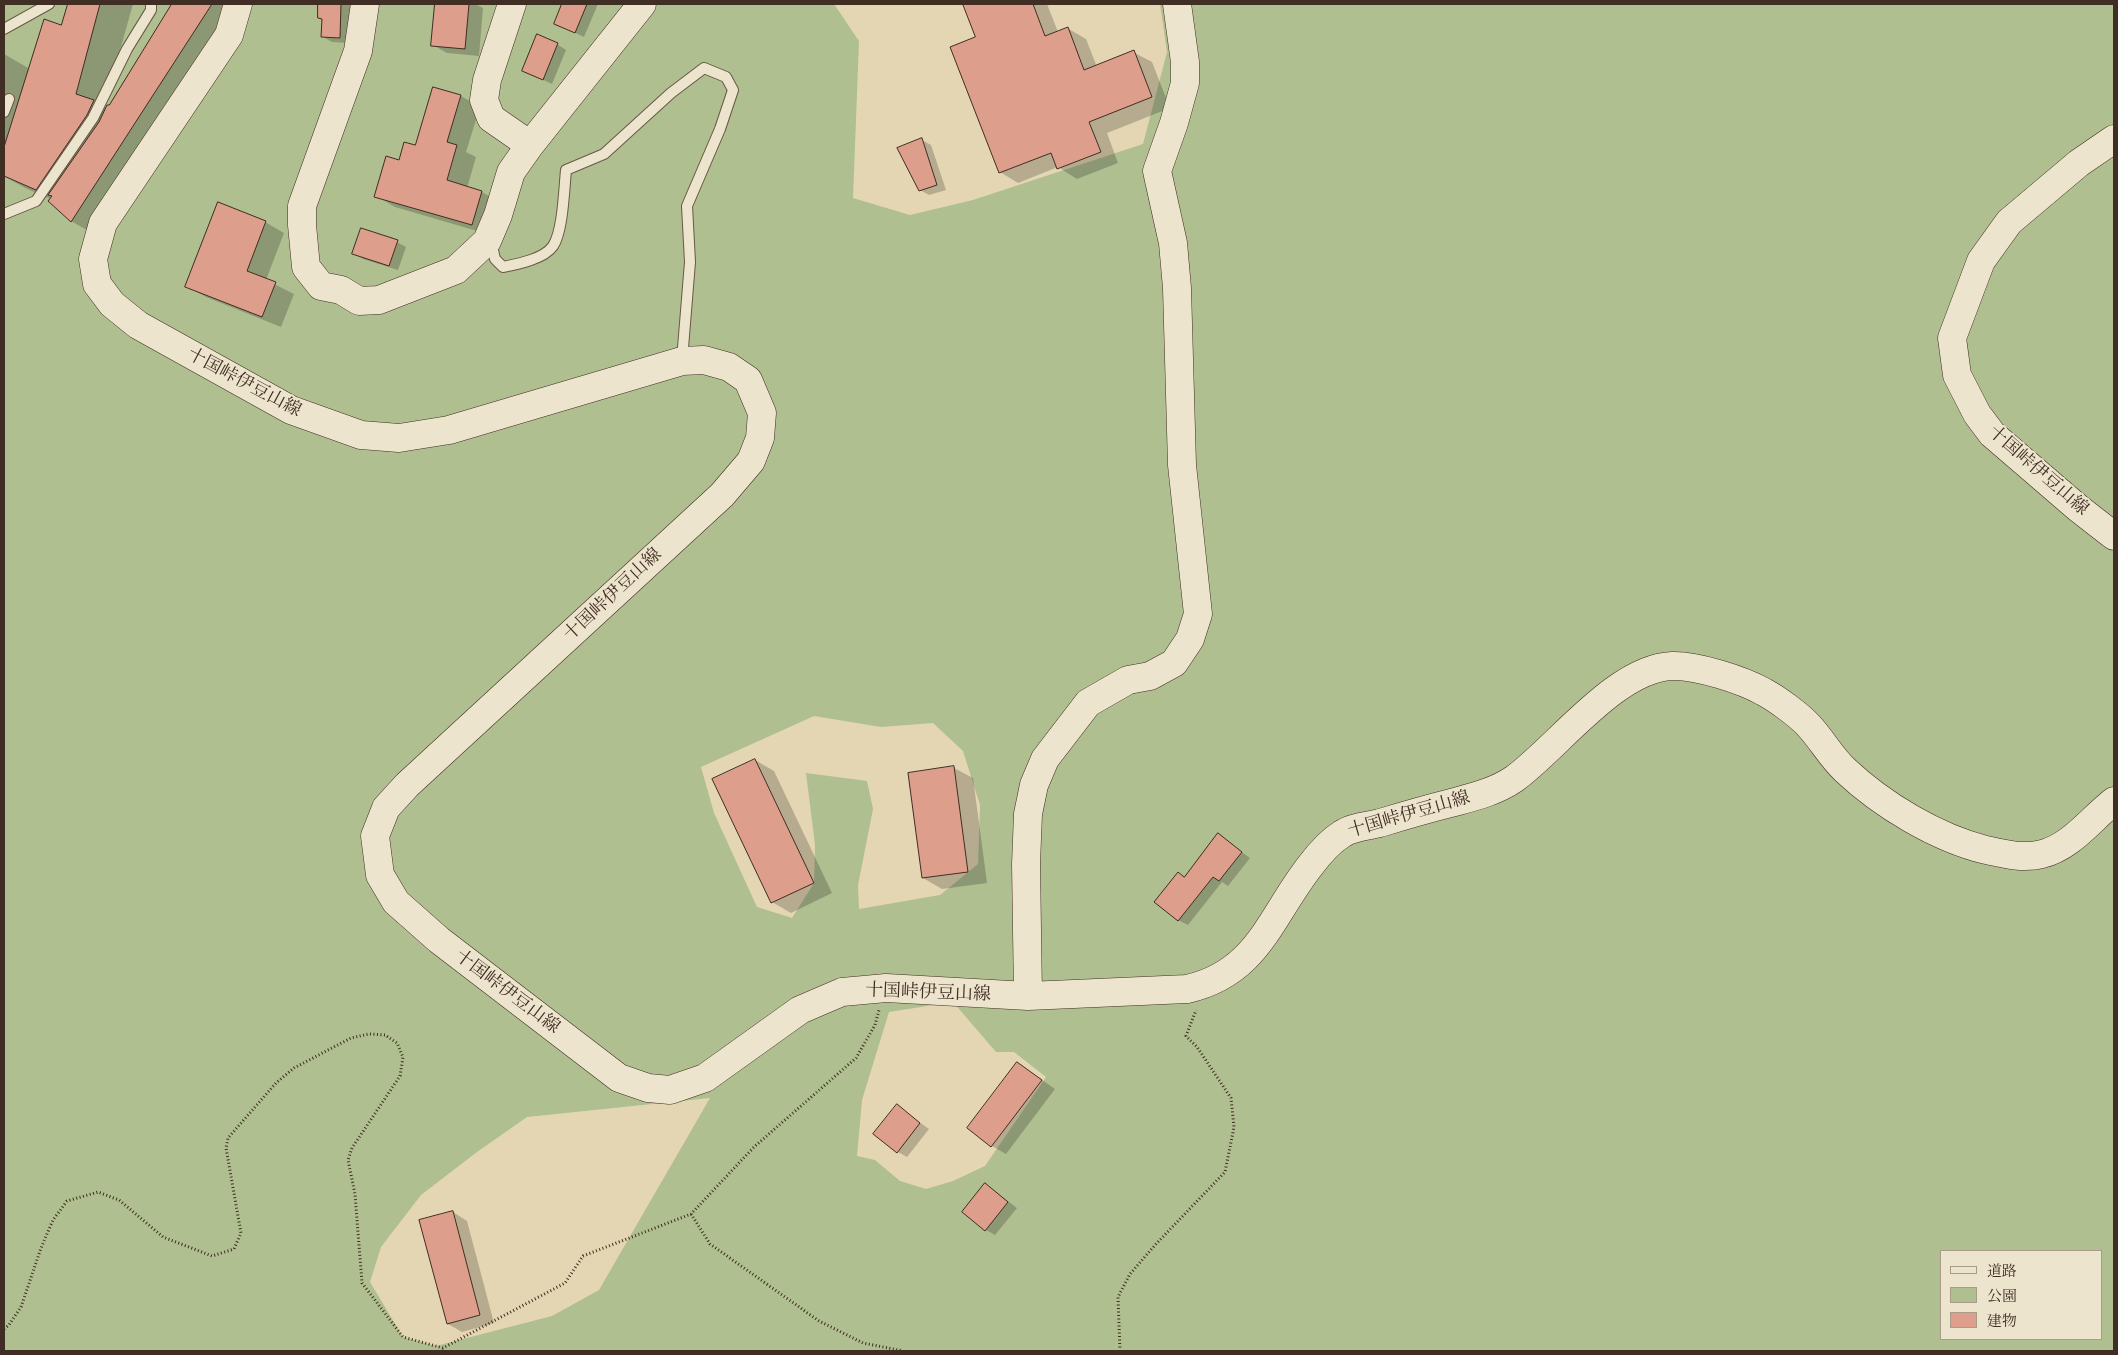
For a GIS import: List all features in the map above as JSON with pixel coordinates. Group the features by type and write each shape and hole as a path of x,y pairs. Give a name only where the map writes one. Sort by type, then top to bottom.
{"main road":[{"name":"十国峠伊豆山線","path":"238,4 229,35 103,224 93,259 97,284 112,304 138,325 291,410 362,435 399,438 448,430 682,360 704,360 729,367 748,380 762,413 760,438 750,461 722,495 407,785 386,808 374,836 380,875 396,902 440,940 620,1078 648,1088 670,1090 705,1078 800,1010 842,992 886,988 1028,996 1186,989 1206,985 1223,977 1252,952 1292,888 1323,849 1344,832 1491,792 1513,779 1618,687 1641,673 1672,666 1706,670 1764,692 1808,724 1844,769 1884,802 1917,821 1969,846 2008,855 2027,856 2044,854 2070,841 2114,801"},
{"path":"366,4 358,51 302,206 306,266 320,286 341,290 359,301 379,300 456,270 487,240 498,215 512,172 530,145 642,4"},
{"path":"512,4 487,80 484,100 491,118 530,145"},
{"path":"1028,996 1026,864 1028,814 1034,785 1045,759 1088,703 1128,680 1150,676 1174,663 1190,639 1198,614 1182,464 1177,288 1173,243 1156,171 1174,123 1184,83 1185,62 1177,4"},
{"name":"十国峠伊豆山線","path":"2114,139 2079,163 2009,222 1981,261 1952,338 1957,375 1977,414 1992,434 2078,508 2114,536"}],"lane":[{"path":"4,29 49,4"},
{"path":"4,214 36,201 93,118 127,49 151,10 151,4"},
{"path":"489,235 495,259 503,267 531,261 545,252 552,247 560,224 566,170 604,154 671,93 704,68 726,78 733,90 720,129 687,206 690,262 682,360"},
{"path":"4,112 8,99"}],"path":[{"path":"1120,1351 1118,1297 1130,1274 1225,1172 1234,1128 1231,1098 1197,1047 1186,1036 1206,985"},
{"path":"4,1329 9,1325 21,1306 53,1220 67,1201 98,1192 119,1200 163,1237 212,1256 234,1249 241,1233 226,1148 228,1138 276,1083 294,1068 351,1038 369,1034 385,1035 397,1043 403,1057 400,1076 352,1148 348,1160 355,1194 362,1283 403,1337 443,1348 565,1283 583,1256 690,1214 754,1147 856,1058 875,1025 886,988"},
{"path":"690,1214 710,1244 819,1322 863,1344 903,1351"}],"green space":[{"path":"4,4 834,4 859,41 853,198 910,215 973,200 1143,144 1167,52 1160,4 2114,4 2114,1351 4,1351","holes":["814,716 881,727 933,723 963,751 980,805 978,864 940,895 859,909 858,885 873,809 867,781 806,773 815,845 814,883 792,918 757,907 714,813 701,767","953,1002 996,1052 1014,1052 1046,1077 985,1166 953,1181 926,1189 900,1181 875,1160 857,1156 862,1100 889,1012","710,1098 599,1290 552,1316 436,1346 403,1337 370,1282 381,1247 421,1195 527,1117"]}],"building":[{"path":"68,4 100,4 76,94 94,100 87,115 36,190 4,176 4,147 44,19 61,25"},
{"path":"172,4 212,4 71,222 48,201 52,196 48,195 99,122 107,105 109,105"},
{"path":"318,4 341,4 340,38 321,37 322,19 318,18"},
{"path":"435,4 469,4 465,49 431,46"},
{"path":"562,4 587,4 575,33 554,24"},
{"path":"963,4 1033,4 1045,36 1068,27 1084,70 1134,50 1152,97 1089,122 1101,152 1057,169 1051,153 999,173 950,47 975,37"},
{"path":"537,34 558,43 543,80 522,71"},
{"path":"433,87 461,95 447,142 457,145 447,180 482,191 472,225 374,197 386,156 399,160 404,142 415,145"},
{"path":"922,138 937,185 919,191 897,148"},
{"path":"218,202 266,221 247,271 276,282 262,317 185,287"},
{"path":"361,228 398,240 389,266 352,254"},
{"path":"755,759 814,883 771,903 712,779"},
{"path":"954,766 968,872 922,878 908,773"},
{"path":"1218,833 1242,852 1219,881 1213,877 1178,921 1154,902 1178,872 1184,877"},
{"path":"1017,1062 1042,1080 991,1147 967,1128"},
{"path":"897,1104 920,1123 897,1153 873,1134"},
{"path":"985,1183 1008,1202 985,1231 962,1212"},
{"path":"453,1211 480,1315 447,1324 419,1220"}]}
